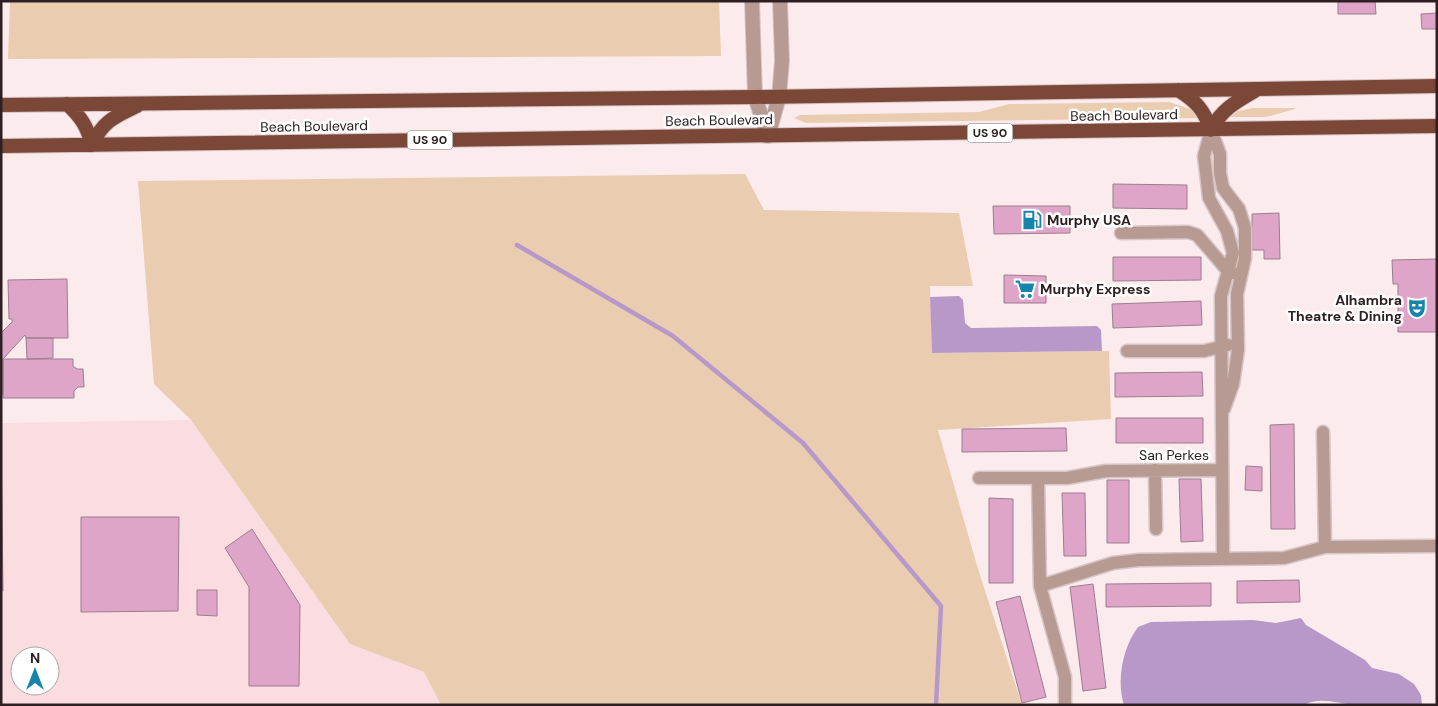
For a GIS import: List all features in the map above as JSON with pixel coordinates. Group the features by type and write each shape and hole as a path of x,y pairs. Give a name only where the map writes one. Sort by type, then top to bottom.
{"highway":[{"path":"1,105 779,97 1437,86"},
{"path":"1211,130 1217,117 1230,105 1260,88"},
{"path":"1177,89 1194,100 1204,111 1211,130"},
{"path":"92,145 99,130 109,119 142,103"},
{"path":"67,104 81,116 92,145"},
{"name":"Beach Boulevard","path":"1,146 1437,126"}],"street":[{"path":"752,1 755,97 768,136"},
{"path":"768,136 779,97 782,61 780,1"},
{"path":"1211,130 1220,154 1220,173 1223,188 1239,209 1245,228 1245,258 1234,273"},
{"name":"San Perkes","path":"979,478 1038,479 1067,478 1106,471 1221,470 1221,296 1234,273 1234,253 1227,230 1209,198 1204,156 1211,130"},
{"path":"1121,233 1188,232 1197,235 1234,273 1237,294 1238,343 1233,384 1221,418"},
{"path":"1127,351 1204,351 1238,343"},
{"path":"1323,432 1325,546"},
{"path":"1155,470 1156,529"},
{"path":"1221,470 1223,558"},
{"path":"1038,479 1040,586 1065,677 1065,705"},
{"path":"1040,586 1113,562 1284,558 1325,546 1437,546"}],"shaded area":[{"path":"10,1 719,1 721,56 8,59"},
{"path":"1169,102 1193,110 1201,118 806,123 794,118 800,115 979,112 1009,104"},
{"path":"1253,108 1295,109 1266,117 1230,117 1238,111"},
{"path":"745,174 764,210 959,213 973,286 930,286 932,353 1109,351 1111,419 938,430 978,569 1022,705 441,705 424,672 350,644 191,420 154,384 138,181"},
{"path":"959,296 963,300 965,323 971,328 1097,326 1101,330 1102,351 932,353 930,297"},
{"path":"191,420 350,644 424,672 441,705 1,705 1,423"},
{"path":"1301,618 1306,625 1365,660 1372,668 1399,674 1414,684 1421,695 1422,705 1355,705 1317,701 1304,705 1124,705 1121,685 1122,664 1128,644 1138,627 1151,622 1253,620 1276,623"}],"building":[{"path":"1338,1 1375,1 1376,14 1338,14"},
{"path":"1437,13 1437,29 1422,29 1421,14"},
{"path":"1113,184 1187,185 1187,209 1113,208"},
{"name":"Murphy USA","path":"993,206 1070,206 1070,233 994,234"},
{"path":"1279,213 1280,259 1264,259 1264,250 1252,250 1252,214"},
{"path":"1113,257 1201,257 1201,280 1113,281"},
{"name":"Alhambra Theatre & Dining","path":"1437,259 1437,332 1398,332 1398,284 1393,284 1392,260"},
{"name":"Murphy Express","path":"1004,275 1046,276 1046,303 1004,303"},
{"path":"67,279 68,338 26,338 25,335 3,359 3,394 1,394 1,333 12,322 12,319 9,319 8,280"},
{"path":"1201,301 1202,325 1113,328 1112,304"},
{"path":"26,338 53,338 53,358 27,359"},
{"path":"3,359 73,359 73,366 77,369 83,369 84,387 78,387 74,391 74,398 3,398"},
{"path":"1202,372 1203,396 1115,397 1115,373"},
{"path":"1116,418 1203,418 1203,443 1116,443"},
{"path":"1294,424 1295,529 1271,529 1270,425"},
{"path":"1066,428 1067,451 962,452 962,429"},
{"path":"1,436 3,591 1,591"},
{"path":"1246,466 1262,467 1262,491 1245,490"},
{"path":"1179,479 1201,479 1203,541 1181,542"},
{"path":"1107,480 1129,480 1129,543 1107,543"},
{"path":"1062,493 1085,493 1086,556 1064,556"},
{"path":"989,498 1013,499 1013,583 989,583"},
{"path":"81,517 179,517 178,611 81,612"},
{"path":"252,529 300,605 299,686 249,686 249,587 225,548"},
{"path":"1299,580 1300,602 1237,603 1237,581"},
{"path":"1211,583 1211,606 1106,607 1106,584"},
{"path":"1093,584 1106,688 1083,691 1070,587"},
{"path":"197,590 217,590 217,616 197,615"},
{"path":"1020,596 1046,697 1022,703 996,602"}],"waterway":[{"path":"517,245 673,336 803,443 941,606 936,705"}],"place":[{"name":"Murphy USA","path":"1032,220"},
{"name":"Murphy Express","path":"1025,289"},
{"name":"Alhambra Theatre & Dining","path":"1417,308"}]}
